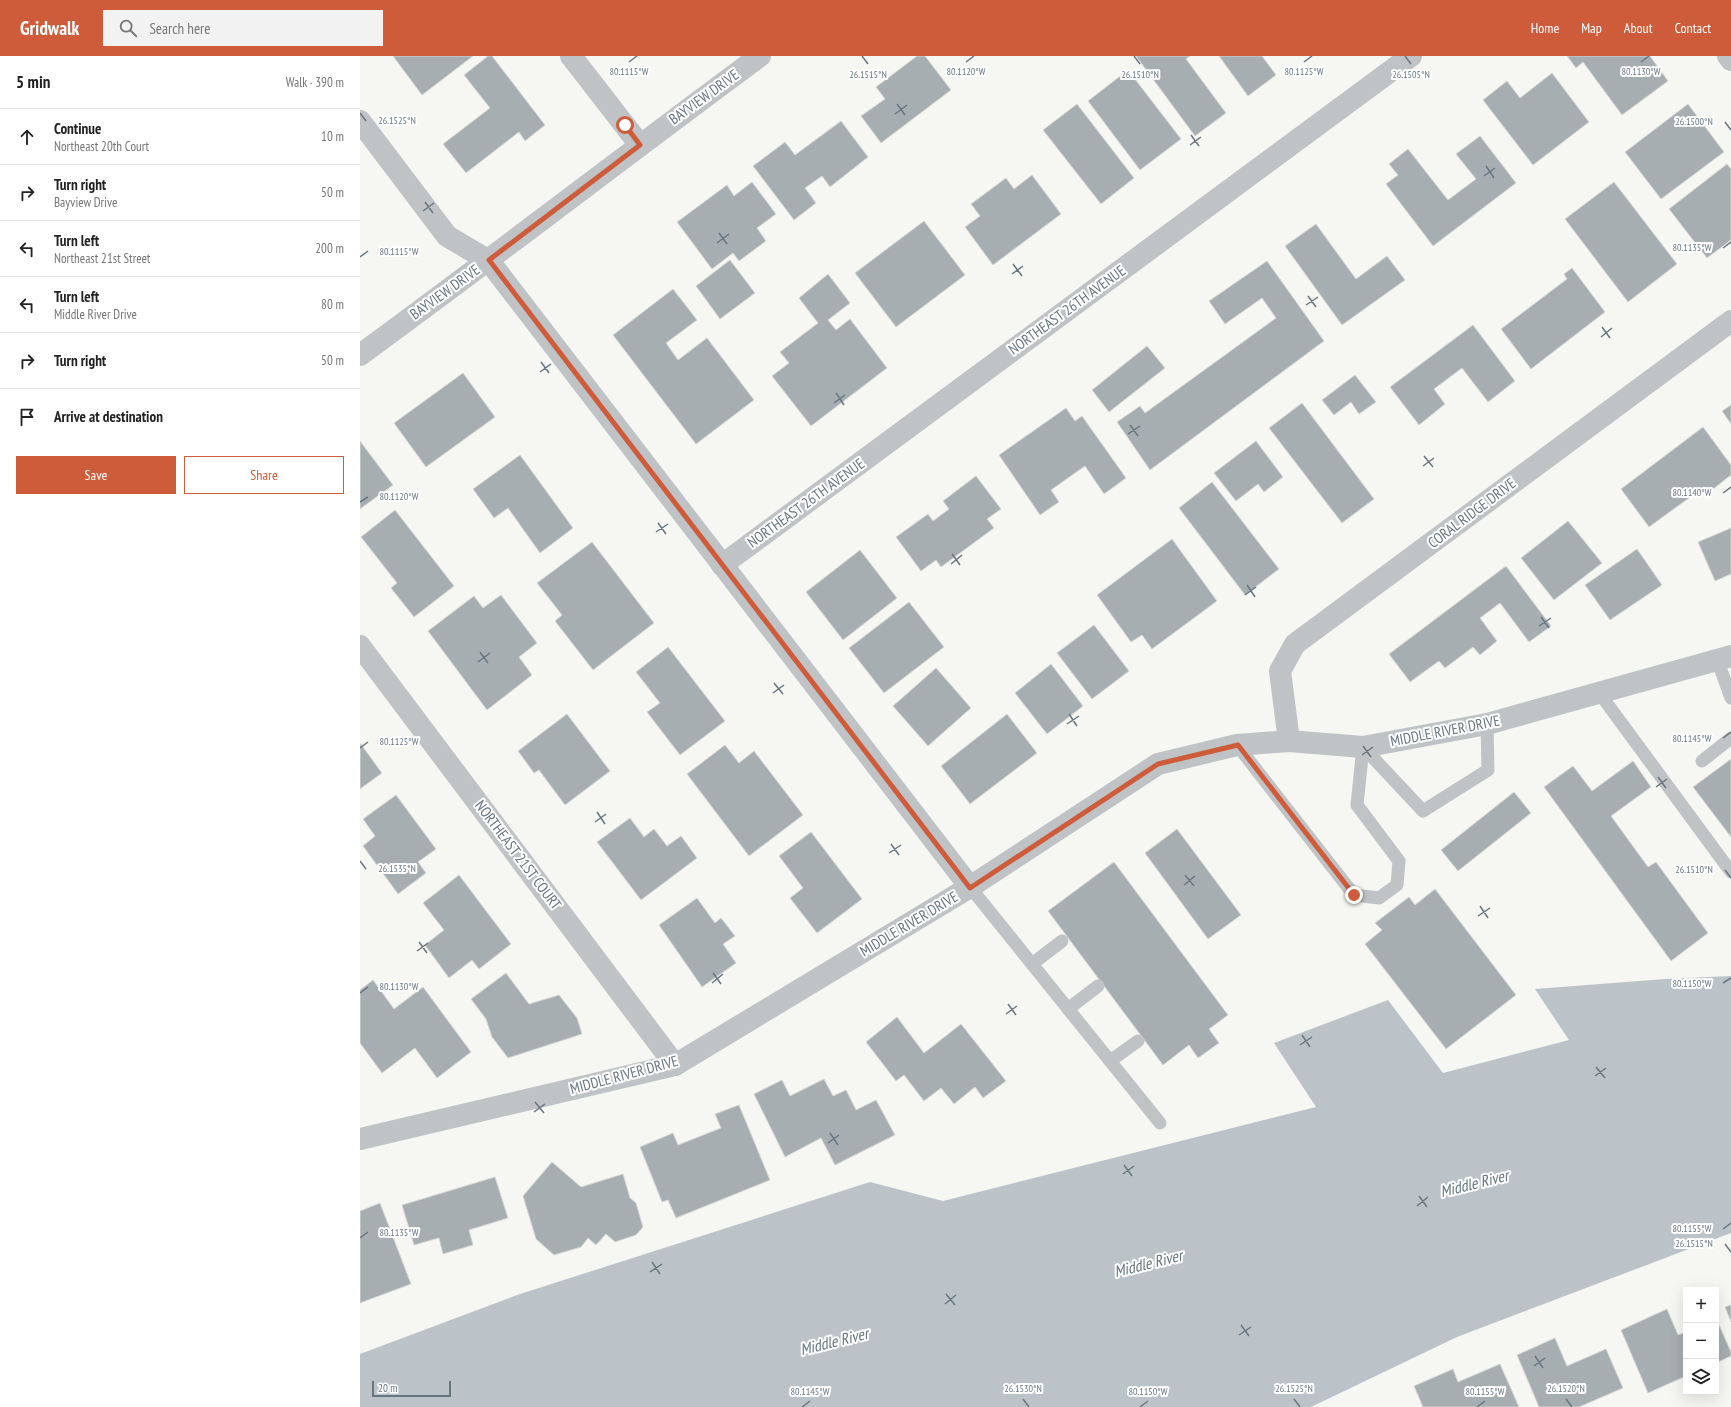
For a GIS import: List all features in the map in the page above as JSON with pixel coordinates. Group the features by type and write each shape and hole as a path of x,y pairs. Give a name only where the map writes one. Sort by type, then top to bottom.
{"street":[{"path":"571,56 640,145"},
{"name":"BAYVIEW DRIVE","path":"360,355 760,56"},
{"name":"NORTHEAST 26TH AVENUE","path":"722,565 1411,56"},
{"path":"1728,56 1731,60"},
{"path":"360,121 447,236 489,260 970,888"},
{"name":"CORAL RIDGE DRIVE","path":"1290,741 1280,671 1295,644 1731,321"},
{"name":"NORTHEAST 21ST COURT","path":"360,646 675,1065"},
{"name":"MIDDLE RIVER DRIVE","path":"360,1138 675,1065 970,888 1158,764 1238,745 1290,741 1363,747 1487,724 1600,694 1724,657"}],"lane":[{"path":"1724,657 1731,698"},
{"path":"1600,694 1731,872"},
{"path":"1363,747 1423,811 1488,770 1487,724"},
{"path":"1702,760 1731,738"},
{"path":"1238,745 1354,895 1379,898 1397,885 1399,861 1357,805 1363,747"},
{"path":"970,888 1160,1123"},
{"path":"1032,964 1062,941"},
{"path":"1068,1009 1098,986"},
{"path":"1110,1061 1138,1041"}],"water":[{"name":"Middle River","path":"1731,976 1731,1233 1457,1337 1311,1407 360,1407 360,1354 517,1295 870,1182 943,1201 1316,1107 1274,1043 1388,1000 1443,1073 1569,1040 1535,989 1665,979"}],"building":[{"path":"393,56 473,56 422,95"},
{"path":"488,56 492,56 545,125 525,141 519,132 466,173 443,144 490,108 464,75"},
{"path":"917,56 925,56 951,90 881,143 861,116 885,99 876,87"},
{"path":"1136,56 1190,56 1186,59 1226,113 1195,136"},
{"path":"1219,56 1262,56 1276,75 1248,96"},
{"path":"1567,56 1650,56 1668,81 1622,115 1583,62 1576,68"},
{"path":"1128,70 1181,139 1140,170 1088,101"},
{"path":"1552,73 1589,122 1533,165 1483,100 1507,81 1520,98"},
{"path":"1077,104 1134,178 1101,204 1043,130"},
{"path":"1688,104 1724,152 1661,199 1625,152"},
{"path":"841,121 868,157 830,187 822,176 805,188 816,203 794,220 753,166 785,142 795,155"},
{"path":"1480,136 1516,183 1433,246 1386,184 1398,175 1389,164 1408,149 1448,200 1476,179 1456,154"},
{"path":"1727,164 1731,169 1731,240 1707,258 1669,209"},
{"path":"1032,175 1061,214 993,265 965,227 980,216 971,204 1006,178 1014,189"},
{"path":"752,182 776,214 757,228 766,241 739,261 733,253 712,269 677,222 727,185 734,196"},
{"path":"1614,182 1677,264 1628,302 1565,219"},
{"path":"924,221 965,275 896,327 855,273"},
{"path":"1316,224 1356,279 1387,256 1405,280 1342,325 1285,246"},
{"path":"730,260 755,293 720,319 696,286"},
{"path":"1267,261 1324,341 1150,470 1117,422 1140,406 1145,413 1276,318 1262,298 1225,324 1209,301"},
{"path":"1572,268 1605,312 1531,369 1501,329 1567,279 1564,274"},
{"path":"828,274 850,303 828,320 836,330 850,319 887,368 811,426 772,376 789,363 780,352 818,323 799,298"},
{"path":"673,289 697,320 666,343 678,360 707,338 754,400 696,444 613,335"},
{"path":"1473,325 1515,381 1488,402 1462,368 1434,389 1445,404 1419,425 1390,387"},
{"path":"1147,346 1165,368 1109,412 1092,390"},
{"path":"463,373 495,417 426,467 394,423"},
{"path":"1355,375 1376,402 1359,414 1351,402 1334,415 1322,400"},
{"path":"1302,403 1374,499 1342,523 1269,428"},
{"path":"1731,405 1731,424 1722,411"},
{"path":"1066,408 1075,421 1082,416 1126,478 1104,494 1085,466 1051,490 1059,502 1040,515 999,455"},
{"path":"1703,427 1731,465 1731,475 1708,493 1704,487 1649,527 1621,489"},
{"path":"360,441 393,485 360,509"},
{"path":"1256,441 1283,477 1264,492 1258,484 1236,501 1214,473"},
{"path":"520,455 573,528 540,553 508,508 494,518 473,489"},
{"path":"976,476 1001,509 987,519 994,528 941,567 936,560 921,571 896,537 928,514 933,521 949,509 943,501"},
{"path":"1212,482 1279,569 1245,595 1179,508"},
{"path":"395,510 454,586 414,617 391,588 397,583 361,537"},
{"path":"1568,521 1602,563 1554,600 1521,558"},
{"path":"1731,528 1731,574 1715,581 1698,542"},
{"path":"1172,539 1217,601 1152,649 1142,635 1131,642 1097,595"},
{"path":"592,542 654,623 593,670 555,621 562,615 537,583"},
{"path":"1637,549 1662,585 1610,620 1585,585"},
{"path":"860,550 897,598 843,640 806,592"},
{"path":"1506,566 1551,626 1529,642 1500,603 1480,618 1497,641 1480,655 1473,647 1445,668 1439,661 1410,682 1389,654"},
{"path":"501,595 537,643 519,657 532,675 487,710 428,631 474,596 483,608"},
{"path":"909,602 944,647 884,693 849,648"},
{"path":"1094,625 1129,671 1092,699 1057,653"},
{"path":"668,647 725,721 680,755 647,712 660,703 636,672"},
{"path":"1051,664 1083,706 1047,734 1015,693"},
{"path":"936,668 971,708 928,746 893,706"},
{"path":"567,714 610,771 565,805 539,770 534,773 518,751"},
{"path":"1007,714 1037,753 970,804 941,766"},
{"path":"360,743 382,773 360,789"},
{"path":"725,745 739,763 754,751 803,815 749,856 687,774"},
{"path":"1731,759 1731,837 1693,787"},
{"path":"1633,761 1651,787 1611,816 1648,867 1656,862 1708,933 1671,961 1544,787 1573,766 1592,791"},
{"path":"1514,792 1531,813 1458,871 1441,850"},
{"path":"396,795 436,849 418,862 426,873 398,894 363,846 375,836 363,819"},
{"path":"630,818 644,837 654,829 667,846 681,836 697,858 641,900 597,842"},
{"path":"1177,829 1241,915 1208,939 1145,853"},
{"path":"811,832 862,899 817,933 790,898 803,888 779,856"},
{"path":"1114,862 1228,1015 1209,1029 1219,1043 1198,1058 1189,1045 1163,1065 1048,911"},
{"path":"459,875 511,944 479,969 472,960 449,978 425,945 444,930 423,903"},
{"path":"1435,889 1516,995 1446,1049 1365,944 1382,930 1375,923 1409,897 1415,905"},
{"path":"697,898 715,923 721,918 735,936 723,944 736,963 702,987 659,925"},
{"path":"506,973 529,1004 559,995 577,1018 582,1034 508,1058 492,1037 486,1019 471,999"},
{"path":"373,980 394,1009 423,987 471,1052 437,1078 415,1048 382,1073 360,1043 360,990"},
{"path":"897,1017 924,1053 961,1024 1006,1081 983,1098 975,1087 954,1104 941,1088 924,1101 904,1075 896,1081 866,1042"},
{"path":"824,1079 833,1096 846,1090 856,1110 876,1100 895,1135 835,1165 821,1138 785,1157 754,1094 782,1080 790,1096"},
{"path":"739,1105 770,1180 676,1218 668,1200 662,1202 640,1147 673,1133 678,1145 721,1128 715,1114"},
{"path":"552,1162 581,1187 623,1174 630,1198 636,1203 643,1227 636,1235 615,1242 606,1234 596,1245 588,1238 581,1247 554,1255 536,1239 523,1196"},
{"path":"495,1177 508,1218 469,1230 473,1245 443,1254 439,1238 414,1245 402,1205"},
{"path":"380,1203 411,1284 360,1303 360,1211"},
{"path":"1731,1305 1731,1322 1725,1307"},
{"path":"1667,1309 1678,1335 1683,1333 1683,1377 1648,1393 1621,1330"},
{"path":"1719,1325 1731,1352 1731,1356 1719,1362"},
{"path":"1555,1338 1567,1366 1606,1349 1623,1388 1579,1407 1539,1407 1517,1355"},
{"path":"1500,1364 1519,1407 1423,1407 1414,1386 1453,1369 1458,1382"}],"route":[{"path":"625,125 640,145 489,260 970,888 1158,764 1238,745 1354,895"}]}
